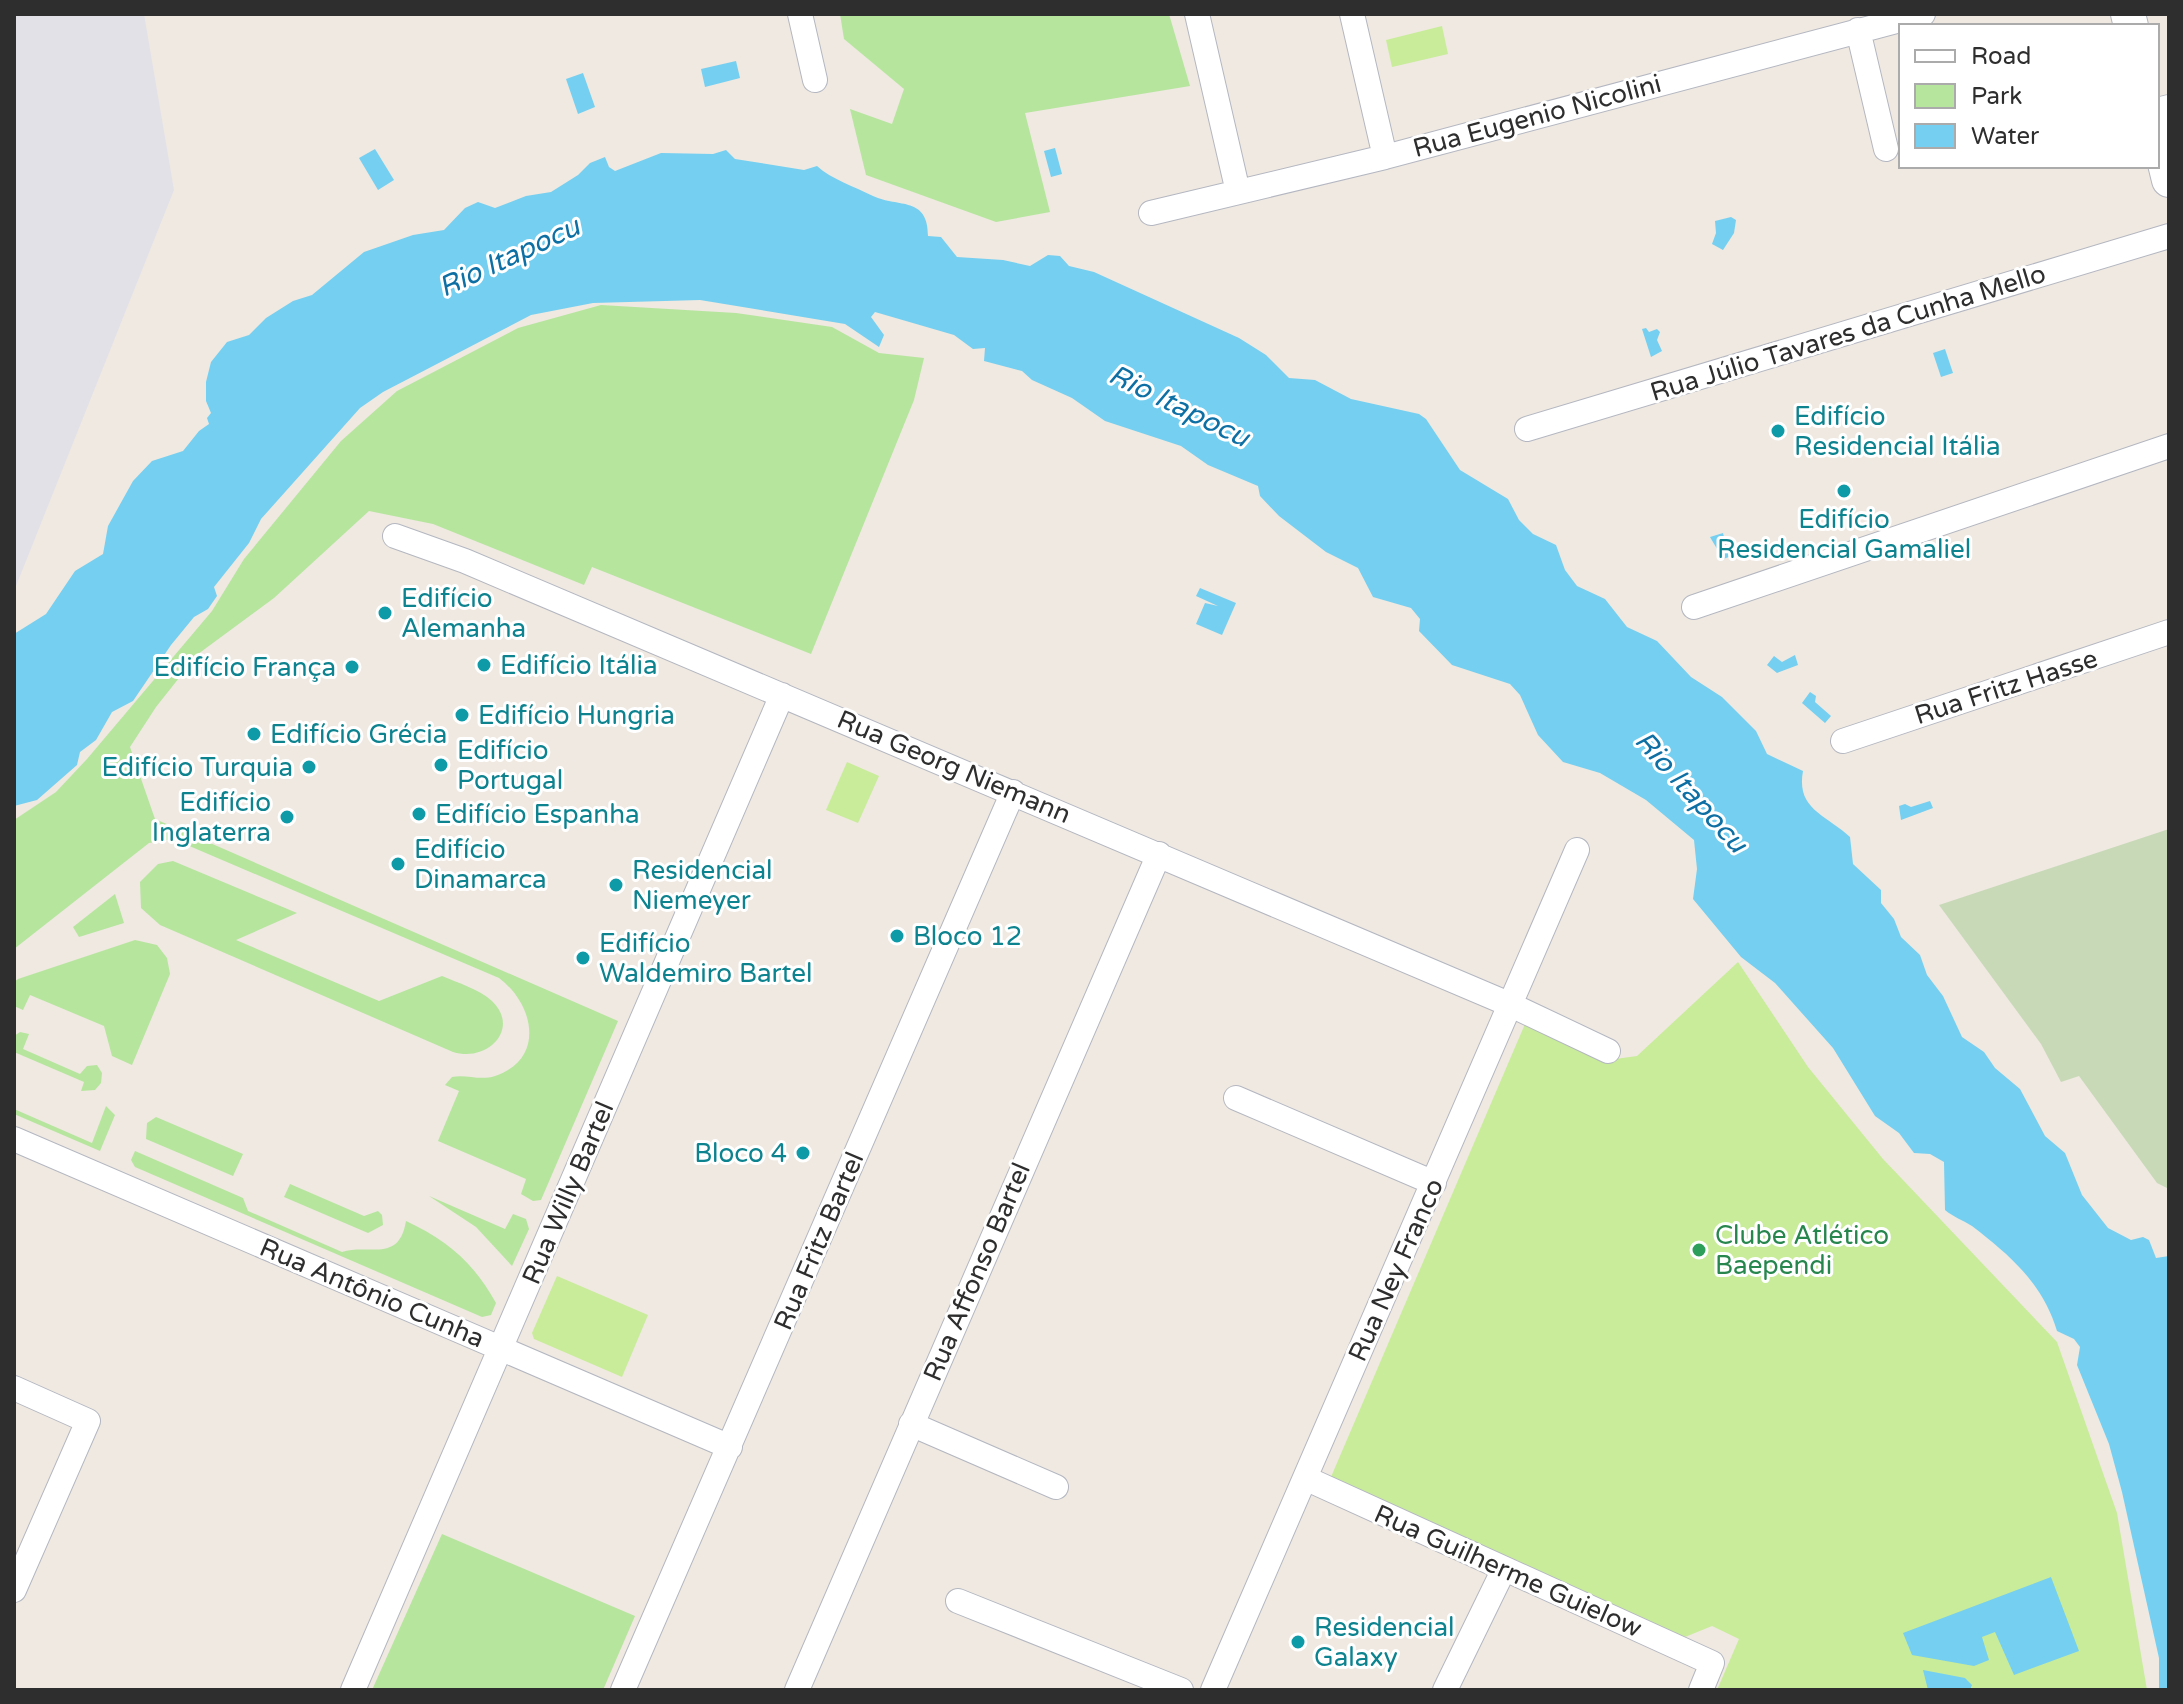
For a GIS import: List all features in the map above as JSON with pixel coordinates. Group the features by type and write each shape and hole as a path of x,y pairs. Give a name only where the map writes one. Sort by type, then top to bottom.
{"main road":[{"path":"2159,139 2169,180"}],"street":[{"path":"800,14 815,80"},
{"path":"1197,14 1238,192"},
{"path":"1352,14 1385,157"},
{"name":"Rua Eugenio Nicolini","path":"1151,213 1385,157 1923,14"},
{"path":"1858,30 1886,149"},
{"name":"Rua Júlio Tavares da Cunha Mello","path":"1527,429 2169,236"},
{"path":"1694,607 2169,446"},
{"name":"Rua Georg Niemann","path":"395,536 465,561 1013,792 1511,1005 1608,1051"},
{"name":"Rua Fritz Hasse","path":"1843,741 2169,632"},
{"name":"Rua Willy Bartel","path":"353,1690 782,695"},
{"name":"Rua Fritz Bartel","path":"623,1690 1013,792"},
{"name":"Rua Ney Franco","path":"1213,1690 1577,850"},
{"name":"Rua Affonso Bartel","path":"797,1690 1159,854"},
{"path":"1236,1098 1434,1183"},
{"name":"Rua Antônio Cunha","path":"14,1139 730,1447"},
{"path":"14,1388 88,1421 14,1590"},
{"path":"911,1424 1056,1487"},
{"name":"Rua Guilherme Guielow","path":"1305,1478 1712,1663 1701,1690"},
{"path":"1445,1690 1504,1569"},
{"path":"958,1601 1181,1690"}],"shaded area":[{"path":"14,14 144,14 174,190 14,591"}],"green space":[{"path":"840,14 1169,14 1190,86 1025,113 1050,212 996,222 866,175 850,109 892,124 904,89 844,39"},
{"path":"1442,26 1448,54 1392,67 1386,40"},
{"path":"601,305 736,313 832,327 879,353 924,358 914,400 811,654 592,567 584,585 433,524 369,511 274,598 198,654 156,707 130,747 155,819 618,1021 541,1200 533,1201 521,1194 526,1179 438,1141 459,1091 445,1085 452,1077 495,1076 511,1068 522,1057 528,1044 527,1016 511,989 499,978 173,839 149,843 14,949 14,820 56,792 87,759 212,611 244,559 341,441 397,391 518,328"},
{"path":"847,762 879,776 858,823 826,810"},
{"path":"2169,829 2169,1189 2157,1183 2079,1076 2061,1082 2041,1044 1939,905"},
{"path":"173,861 297,913 236,940 379,1001 442,976 492,1001 503,1022 501,1032 496,1041 478,1053 453,1052 160,925 141,908 140,882 158,864"},
{"path":"115,894 124,923 79,937 73,927"},
{"path":"135,940 157,945 167,958 170,974 132,1065 112,1056 104,1026 30,995 23,1010 14,1006 14,982 18,979"},
{"name":"Clube Atlético Baependi","path":"1738,962 1808,1067 1883,1159 2057,1342 2117,1513 2147,1690 1717,1690 1739,1639 1712,1626 1685,1637 1335,1485 1331,1477 1525,1024 1608,1060 1637,1056"},
{"path":"20,1032 29,1034 23,1049 80,1074 87,1066 97,1065 102,1073 101,1083 95,1090 81,1091 84,1082 14,1052 14,1036"},
{"path":"106,1106 115,1115 100,1151 14,1114 14,1109 92,1143"},
{"path":"156,1117 243,1154 233,1176 146,1139 147,1123"},
{"path":"135,1151 243,1198 248,1211 342,1252 390,1247 397,1243 406,1221 434,1236 469,1264 496,1303 491,1315 482,1317 135,1167 131,1160"},
{"path":"290,1184 364,1216 378,1211 382,1215 383,1225 368,1233 284,1197"},
{"path":"429,1196 505,1229 513,1214 526,1219 529,1229 512,1266 476,1227"},
{"path":"557,1276 648,1315 622,1377 534,1339 532,1333"},
{"path":"442,1534 635,1616 603,1690 372,1690"}],"water":[{"path":"736,61 740,78 705,87 701,69"},
{"path":"583,73 595,107 578,114 566,79"},
{"path":"1055,148 1062,174 1051,177 1044,151"},
{"path":"375,149 394,180 378,190 359,158"},
{"name":"Rio Itapocu","path":"726,150 735,159 804,170 817,166 836,179 873,196 917,209 927,223 928,236 941,237 957,257 1003,260 1030,266 1048,255 1060,256 1069,266 1094,272 1239,338 1266,355 1289,378 1315,380 1351,399 1419,414 1426,419 1460,470 1508,499 1519,520 1533,534 1556,545 1565,570 1577,586 1605,599 1627,627 1657,641 1691,677 1722,697 1756,731 1767,754 1803,771 1802,784 1808,803 1850,837 1853,864 1881,890 1881,903 1894,919 1901,937 1920,955 1927,975 1943,996 1962,1037 1984,1052 1995,1068 2020,1089 2045,1136 2065,1153 2082,1195 2108,1228 2131,1240 2143,1237 2149,1240 2156,1258 2169,1256 2169,1690 2159,1690 2159,1658 2122,1492 2109,1444 2077,1365 2080,1347 2074,1339 2057,1331 2043,1299 2024,1272 1972,1226 1945,1210 1944,1162 1930,1154 1914,1153 1899,1133 1875,1116 1833,1048 1775,983 1741,957 1693,899 1697,869 1694,840 1646,800 1600,773 1563,762 1538,735 1520,695 1510,684 1452,665 1419,631 1420,619 1411,608 1373,597 1358,568 1326,552 1279,516 1260,496 1258,486 1208,465 1181,446 1105,421 1072,398 1032,380 1022,371 984,361 985,348 973,349 954,335 875,312 871,317 884,335 879,347 845,324 700,300 593,303 531,315 383,392 360,408 261,519 249,543 214,587 217,596 208,609 194,617 171,645 133,701 112,712 96,740 80,752 77,765 37,800 14,806 14,634 46,614 75,571 103,554 108,526 133,481 152,461 183,451 209,424 207,418 211,413 206,401 206,382 211,362 227,342 249,335 266,318 293,301 312,295 364,252 413,235 444,230 465,208 478,202 495,208 526,196 551,192 578,175 590,163 605,157 609,167 615,171 661,153 713,154"},
{"path":"1731,217 1736,220 1734,233 1723,250 1712,244 1716,233 1715,221"},
{"path":"1646,328 1649,332 1657,329 1660,332 1657,340 1662,351 1651,357 1642,329"},
{"path":"1945,349 1953,373 1941,377 1933,353"},
{"path":"1723,533 1729,557 1723,559 1710,537"},
{"path":"1200,588 1236,603 1222,635 1196,624 1205,603 1218,606 1196,596"},
{"path":"1795,655 1798,665 1777,673 1767,665 1774,656 1782,662"},
{"path":"1810,692 1816,696 1815,702 1831,716 1825,723 1802,703"},
{"path":"1930,801 1933,808 1901,820 1899,806 1905,804 1911,807"},
{"path":"2051,1577 2079,1651 2014,1675 1995,1632 1982,1637 1989,1660 1974,1666 1912,1655 1903,1633"},
{"path":"1923,1670 1965,1678 1972,1685 1970,1690 1928,1690"}],"place":[{"name":"Edifício Residencial Itália","path":"1778,431"},
{"name":"Edifício Residencial Gamaliel","path":"1844,491"},
{"name":"Edifício Alemanha","path":"385,613"},
{"name":"Edifício Itália","path":"484,665"},
{"name":"Edifício França","path":"352,667"},
{"name":"Edifício Hungria","path":"462,715"},
{"name":"Edifício Grécia","path":"254,734"},
{"name":"Edifício Portugal","path":"441,765"},
{"name":"Edifício Turquia","path":"309,767"},
{"name":"Edifício Espanha","path":"419,814"},
{"name":"Edifício Inglaterra","path":"287,817"},
{"name":"Edifício Dinamarca","path":"398,864"},
{"name":"Residencial Niemeyer","path":"616,885"},
{"name":"Bloco 12","path":"897,936"},
{"name":"Edifício Waldemiro Bartel","path":"583,958"},
{"name":"Bloco 4","path":"803,1153"},
{"name":"Clube Atlético Baependi","path":"1699,1250"},
{"name":"Residencial Galaxy","path":"1298,1642"}]}
